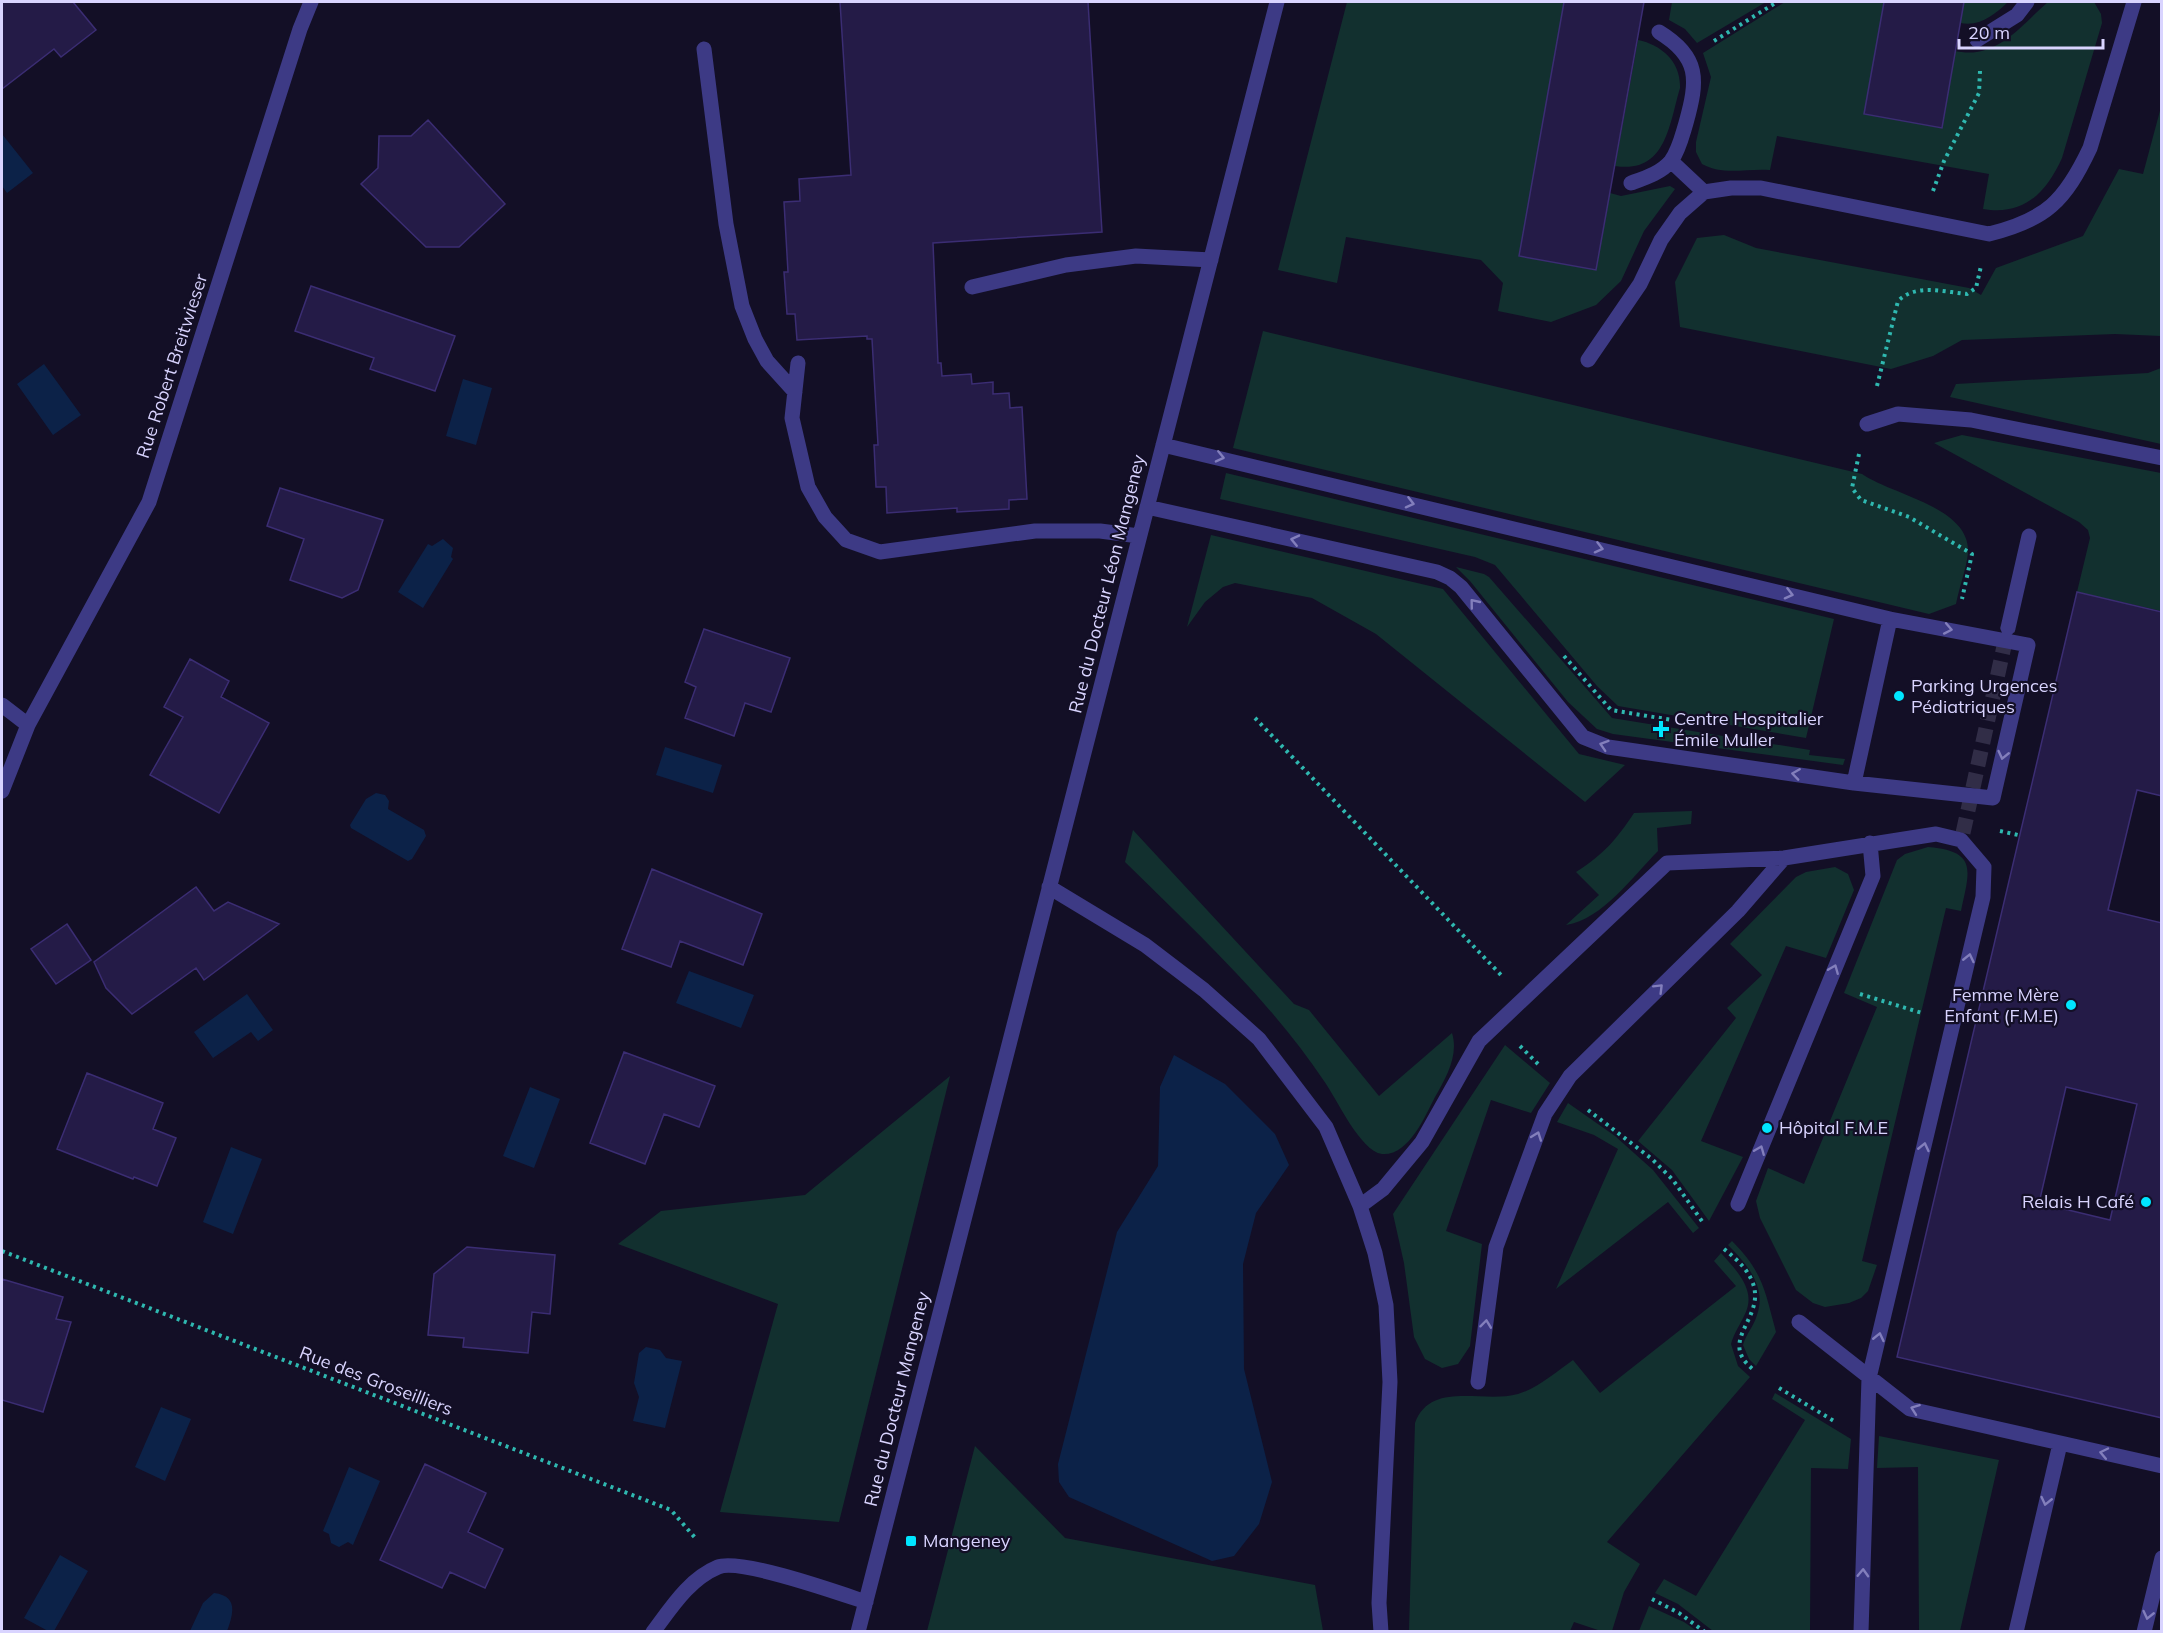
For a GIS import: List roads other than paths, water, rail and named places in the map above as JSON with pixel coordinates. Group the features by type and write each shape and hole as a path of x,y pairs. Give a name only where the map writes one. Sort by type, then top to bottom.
{"street":[{"name":"Rue Robert Breitwieser","path":"2,791 28,725 149,502 300,29 311,2"},
{"name":"Rue du Docteur Léon Mangeney","path":"974,1176 1277,2"},
{"path":"1977,40 2017,15 2027,2"},
{"path":"1588,360 1640,284 1661,240 1680,213 1704,192 1731,188 1761,188 1989,234 2022,226 2046,212 2080,168 2090,148 2134,2"},
{"path":"1631,183 1649,177 1671,161 1680,144 1694,94 1695,79 1688,57 1675,42 1659,32"},
{"path":"704,49 726,224 742,306 755,339 767,361 795,392"},
{"path":"1671,161 1704,192"},
{"path":"972,287 1066,265 1136,256 1211,260"},
{"path":"798,363 792,418 808,487 825,517 846,540 880,552 1035,531 1100,531 1139,536"},
{"path":"1867,424 1898,414 1971,420 2162,458"},
{"path":"1147,507 1437,572 1450,578 1461,587 1583,737 1600,744 1854,783 1993,798 2028,645 1890,619 1163,445"},
{"path":"2008,628 2029,536"},
{"path":"1854,783 1890,619"},
{"path":"2,705 28,725"},
{"path":"1359,1206 1383,1188 1422,1142 1479,1041 1667,862 1784,858 1936,834 1962,837 1984,867 1983,897 1869,1378 1861,1632"},
{"path":"1738,1204 1873,876 1870,843"},
{"path":"1478,1382 1496,1247 1545,1113 1570,1076 1738,911 1784,858"},
{"path":"1049,887 1145,945 1204,990 1259,1039 1326,1126 1375,1252 1386,1305 1390,1382 1379,1603 1381,1632"},
{"name":"Rue du Docteur Mangeney","path":"858,1632 974,1176"},
{"path":"1799,1322 1910,1409 2162,1466"},
{"path":"2016,1632 2060,1444"},
{"path":"2144,1632 2162,1558"},
{"path":"652,1632 689,1587 719,1566 760,1569 866,1602"}],"water":[{"path":"2,134 33,173 7,193 2,186"},
{"path":"44,364 81,415 53,435 17,384"},
{"path":"463,379 492,388 476,445 446,436"},
{"path":"443,539 453,548 451,557 453,559 423,608 398,592 428,544 432,546"},
{"path":"665,747 722,765 713,793 656,775"},
{"path":"376,793 385,795 389,801 388,809 424,830 426,836 412,859 408,861 351,828 350,825 366,799"},
{"path":"689,971 754,995 741,1028 676,1003"},
{"path":"247,994 273,1030 258,1041 251,1032 213,1058 194,1032"},
{"path":"1174,1055 1225,1084 1275,1134 1289,1165 1256,1213 1243,1264 1244,1369 1272,1482 1259,1524 1234,1556 1212,1561 1069,1497 1059,1482 1058,1464 1117,1232 1158,1166 1160,1087"},
{"path":"530,1087 560,1099 534,1168 503,1156"},
{"path":"231,1147 262,1159 233,1234 203,1222"},
{"path":"646,1347 660,1350 666,1358 682,1361 665,1428 633,1421 639,1397 634,1383 639,1353"},
{"path":"161,1407 191,1419 165,1481 135,1467"},
{"path":"349,1467 380,1481 353,1545 348,1542 339,1547 331,1543 329,1534 323,1531"},
{"path":"60,1555 88,1571 54,1631 48,1631 24,1618"},
{"path":"214,1593 222,1595 231,1602 232,1613 227,1631 190,1631 203,1603"}],"tunnel":[{"path":"1963,833 2008,628"}],"place":[{"name":"Parking Urgences Pédiatriques","path":"1899,696"},
{"name":"Centre Hospitalier Émile Muller","path":"1661,729"},
{"name":"Femme Mère Enfant (F.M.E)","path":"2071,1005"},
{"name":"Hôpital F.M.E","path":"1767,1128"},
{"name":"Relais H Café","path":"2146,1202"},
{"name":"Mangeney","path":"911,1541"}]}
